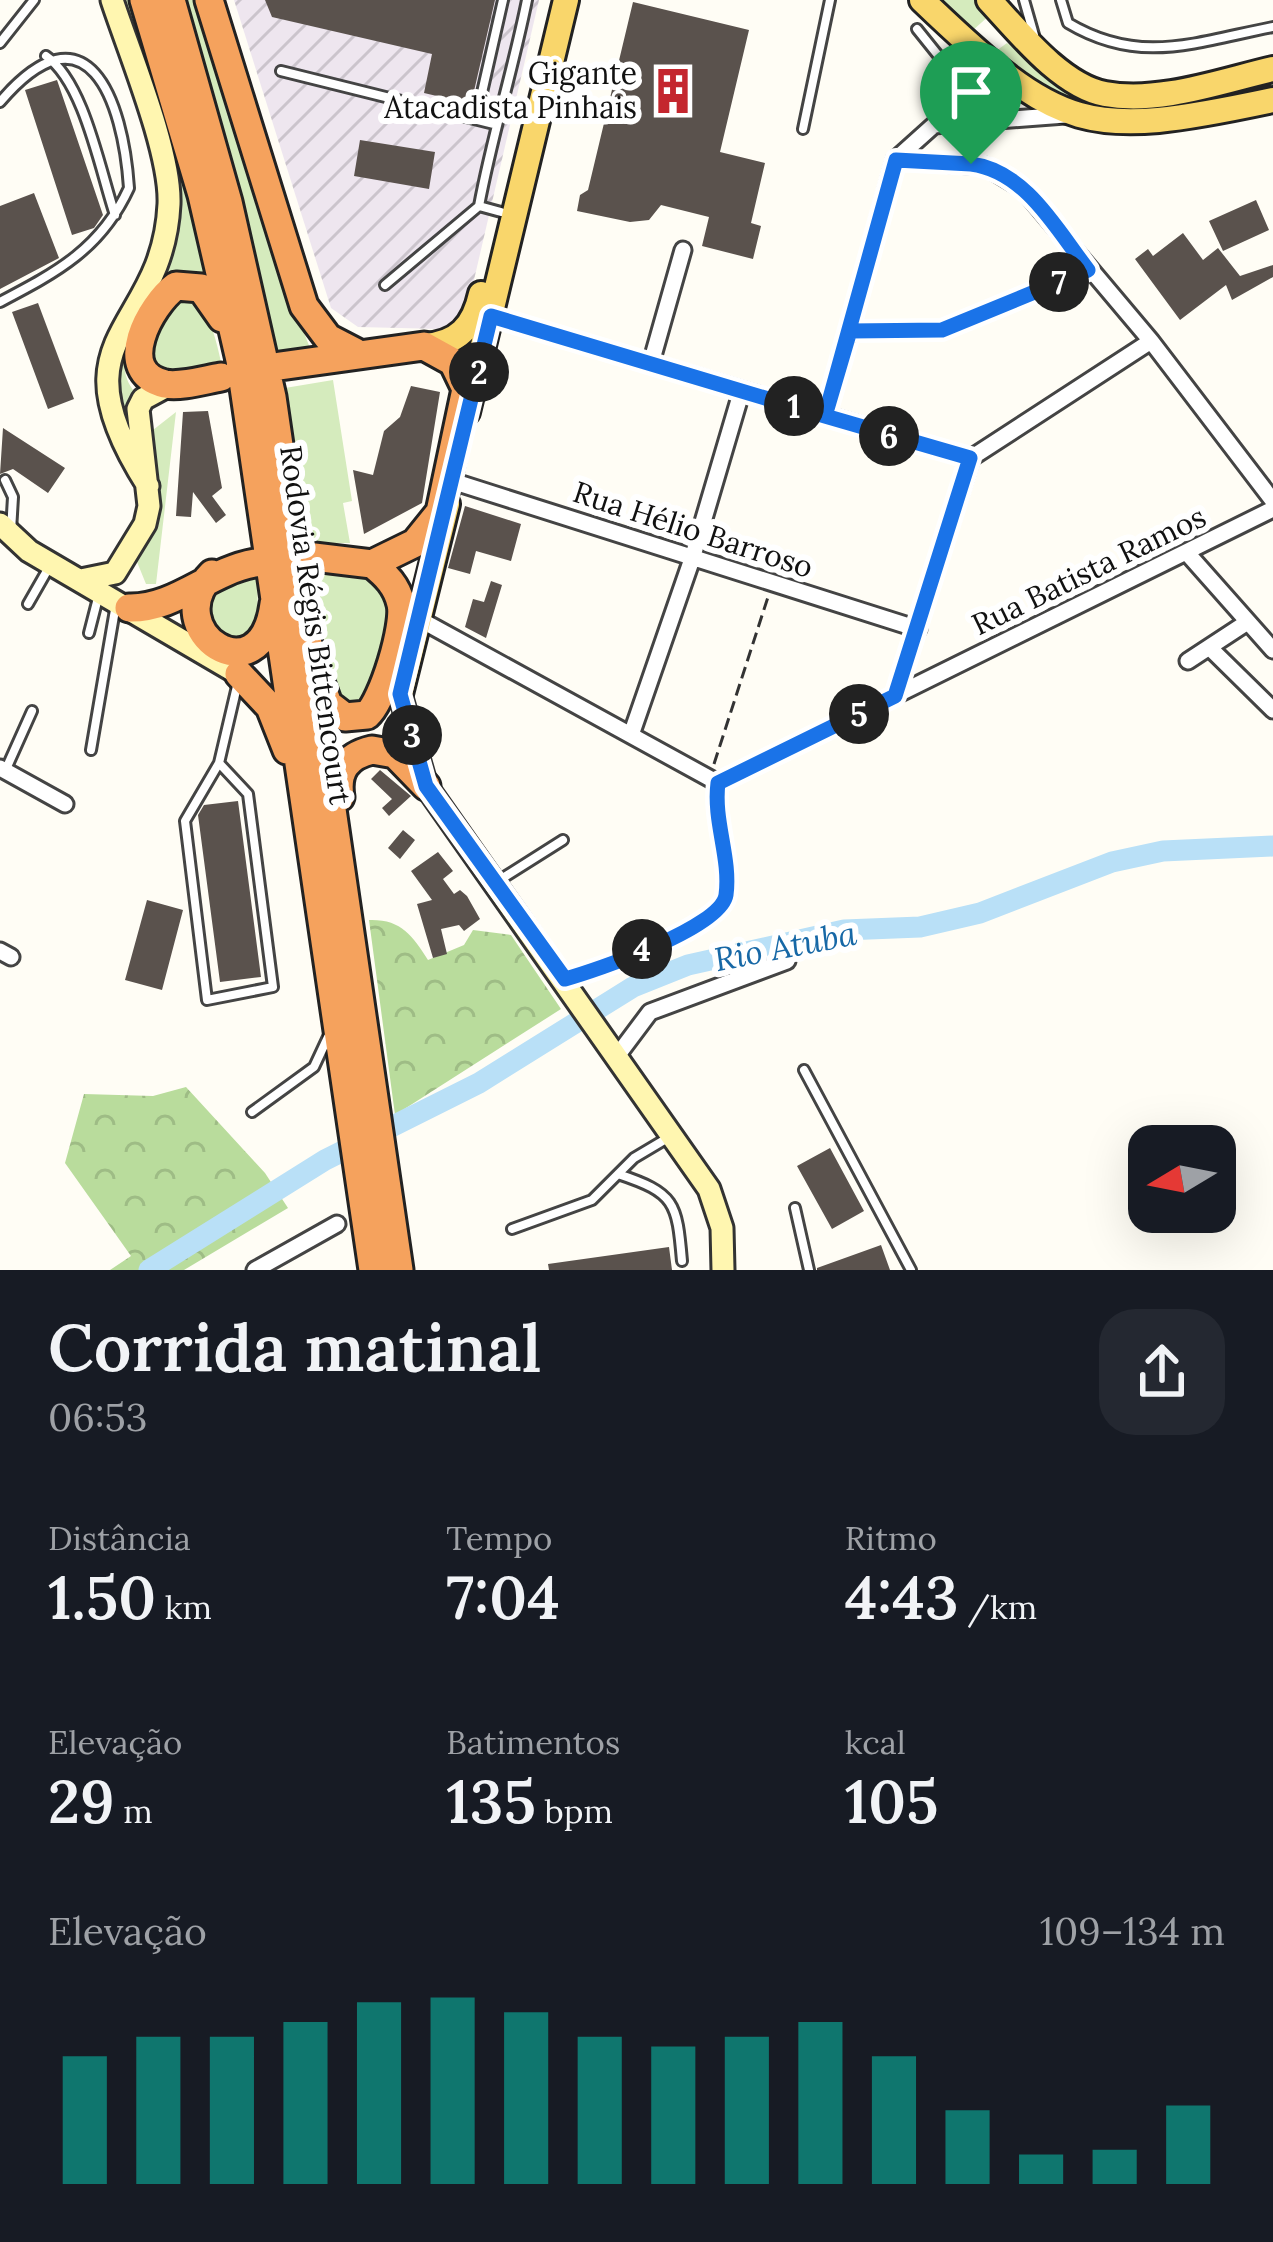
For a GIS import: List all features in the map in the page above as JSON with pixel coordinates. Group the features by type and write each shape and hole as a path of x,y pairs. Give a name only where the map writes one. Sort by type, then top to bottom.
{"highway":[{"name":"Rodovia Régis Bittencourt","path":"144,0 202,196 265,571 348,1005"},
{"name":"Rodovia Régis Bittencourt","path":"171,0 253,305 272,397 311,654 348,1005 372,1175 399,1270"},
{"path":"209,0 304,306 328,338 355,352"},
{"path":"193,284 208,293 231,369 169,385 149,378 139,364 138,347 153,312 176,286 193,284"},
{"path":"280,366 424,346 448,358 464,382 458,439 432,524 404,550 372,565 314,557"},
{"path":"311,654 335,712 356,718 375,708 402,613 396,590 372,565"},
{"path":"108,591 154,608 212,574 265,571 266,638 242,652 214,646 198,622 197,592 212,574"},
{"path":"239,674 270,707 290,758 312,914 348,1005"},
{"path":"348,1005 357,910 338,781 400,694"},
{"path":"350,760 372,749 388,751 426,786"},
{"name":"Rodovia Régis Bittencourt","path":"372,1175 373,1270"}],"main road":[{"path":"112,0 170,199 160,252 108,362 114,427 148,486"},
{"path":"424,346 454,339 473,321 490,209 551,0"},
{"path":"566,0 400,694 426,786 714,1198 722,1228 722,1270"},
{"path":"922,0 1006,79 1065,116 1171,122 1273,100"},
{"path":"968,44 983,47 997,40 1003,26 994,6"},
{"path":"994,6 1076,80 1105,94 1183,89 1273,70"},
{"path":"968,44 990,82 992,97 982,118"},
{"path":"108,591 146,524 148,486 138,409 143,400 169,385"},
{"path":"3,539 108,591 141,621 239,674"}],"street":[{"path":"825,416 896,160 934,125 982,118 1065,116"},
{"path":"896,160 997,170 1023,189 1151,340 1273,505"},
{"path":"651,363 683,250"},
{"path":"850,331 942,330 1088,270"},
{"path":"491,316 970,458"},
{"path":"895,696 970,458 1151,340"},
{"path":"631,735 692,560 742,390"},
{"name":"Rua Hélio Barroso","path":"452,482 918,629"},
{"name":"Rua Batista Ramos","path":"714,780 1188,554 1273,505"},
{"path":"1188,554 1273,650"},
{"path":"419,619 714,780 714,814 726,891 720,908 696,928 570,986"},
{"path":"1188,662 1246,623"},
{"path":"1211,649 1273,710"},
{"path":"2,773 64,804"},
{"path":"617,1056 650,1012 787,961"},
{"path":"255,1270 284,1262 337,1224"}],"lane":[{"path":"0,43 34,0"},
{"path":"476,119 503,0"},
{"path":"385,285 490,209 494,124 507,97 527,0"},
{"path":"803,129 830,0"},
{"path":"1024,0 1038,48"},
{"path":"1061,0 1068,23 1104,44 1148,51 1273,27"},
{"path":"917,29 976,97 982,118"},
{"path":"0,102 25,68 45,56 68,48 84,55 103,81 127,164 128,188 116,216 73,263 0,302"},
{"path":"45,56 64,68 74,90 116,216"},
{"path":"281,70 494,124"},
{"path":"3,539 13,497 5,480"},
{"path":"28,604 52,563"},
{"path":"89,633 108,591"},
{"path":"91,750 108,591"},
{"path":"219,763 248,794 273,986 207,1000 185,821 219,763 239,674"},
{"path":"2,773 32,711"},
{"path":"495,883 563,840"},
{"path":"252,1112 320,1060 348,1005"},
{"path":"804,1070 911,1270"},
{"path":"512,1229 592,1199 672,1135"},
{"path":"618,1174 653,1186 673,1203 682,1261"},
{"path":"795,1208 809,1270"}],"path":[{"path":"714,780 772,585"}],"shaded area":[{"path":"234,0 539,0 467,310 453,324 440,329 358,327 331,308"}],"green space":[{"path":"119,0 129,0 164,106 210,284 178,280 134,335 124,364 136,394 121,424 116,353 176,209"},
{"path":"185,0 201,0 291,300 310,348 277,353 232,157"},
{"path":"940,0 976,0 991,14 972,31"},
{"path":"1007,43 1066,88 1115,106 1195,101 1273,82 1273,93 1131,116 1042,94 989,56"},
{"path":"190,299 208,320 222,366 171,375 149,360 153,332 177,301"},
{"path":"333,380 352,501 343,503 350,543 310,543 285,388"},
{"path":"176,412 156,584 146,584 135,557 161,505 153,430"},
{"path":"347,568 380,582 394,609 371,693 348,705 329,689 312,572"},
{"path":"258,575 257,629 239,638 220,634 208,617 212,586"},
{"path":"369,920 404,930 428,960 464,945 473,930 511,935 561,1009 395,1115"},
{"path":"186,1087 265,1173 288,1208 184,1270 110,1270 131,1256 65,1163 84,1094 153,1096"}],"building":[{"path":"265,0 495,0 471,104 424,93 432,54 272,17"},
{"name":"Gigante Atacadista Pinhais","path":"633,2 749,30 720,152 765,163 751,223 761,226 753,259 702,246 709,217 661,205 649,220 630,222 577,211 580,195 588,190"},
{"path":"57,80 103,215 94,228 72,235 25,90"},
{"path":"360,140 435,152 429,189 354,176"},
{"path":"34,193 59,258 0,289 0,206"},
{"path":"1256,200 1269,230 1223,251 1209,221"},
{"path":"1183,233 1203,260 1218,248 1240,276 1273,265 1273,277 1232,300 1226,285 1180,320 1135,259 1148,249 1153,256"},
{"path":"38,303 74,399 48,409 12,312"},
{"path":"411,386 440,392 422,503 364,534 353,470 373,475 384,431 400,417"},
{"path":"208,411 222,488 212,496 226,515 216,523 193,492 191,517 176,516 183,412"},
{"path":"3,428 65,468 48,493 13,469 0,474"},
{"path":"465,506 521,524 511,561 476,551 470,574 448,568"},
{"path":"491,581 502,585 486,638 465,627 473,599 484,602"},
{"path":"380,770 411,796 389,816 382,808 392,799 371,779"},
{"path":"238,801 261,977 220,982 198,815 204,805"},
{"path":"403,830 415,840 400,859 388,848"},
{"path":"438,852 453,871 443,879 454,894 460,890 467,896 480,919 464,931 459,925 441,929 447,954 433,958 417,904 432,900 411,871"},
{"path":"147,900 183,910 162,990 125,980"},
{"path":"830,1148 864,1211 832,1229 797,1166"},
{"path":"881,1245 890,1270 817,1270 817,1268"},
{"path":"669,1247 672,1270 549,1270 548,1264"}],"waterway":[{"name":"Rio Atuba","path":"149,1270 325,1160 479,1083 633,987 688,965 844,930 920,927 980,913 1112,862 1163,851 1273,846"}],"place":[{"name":"Gigante Atacadista Pinhais","path":"673,91"}],"route":[{"path":"971,164 896,160 825,416 491,316 400,694 426,786 565,979 696,928 724,902 714,814 718,783 895,696 970,458 956,458 825,416 850,331 942,330 1088,270 1023,189 997,170 971,164"}]}
